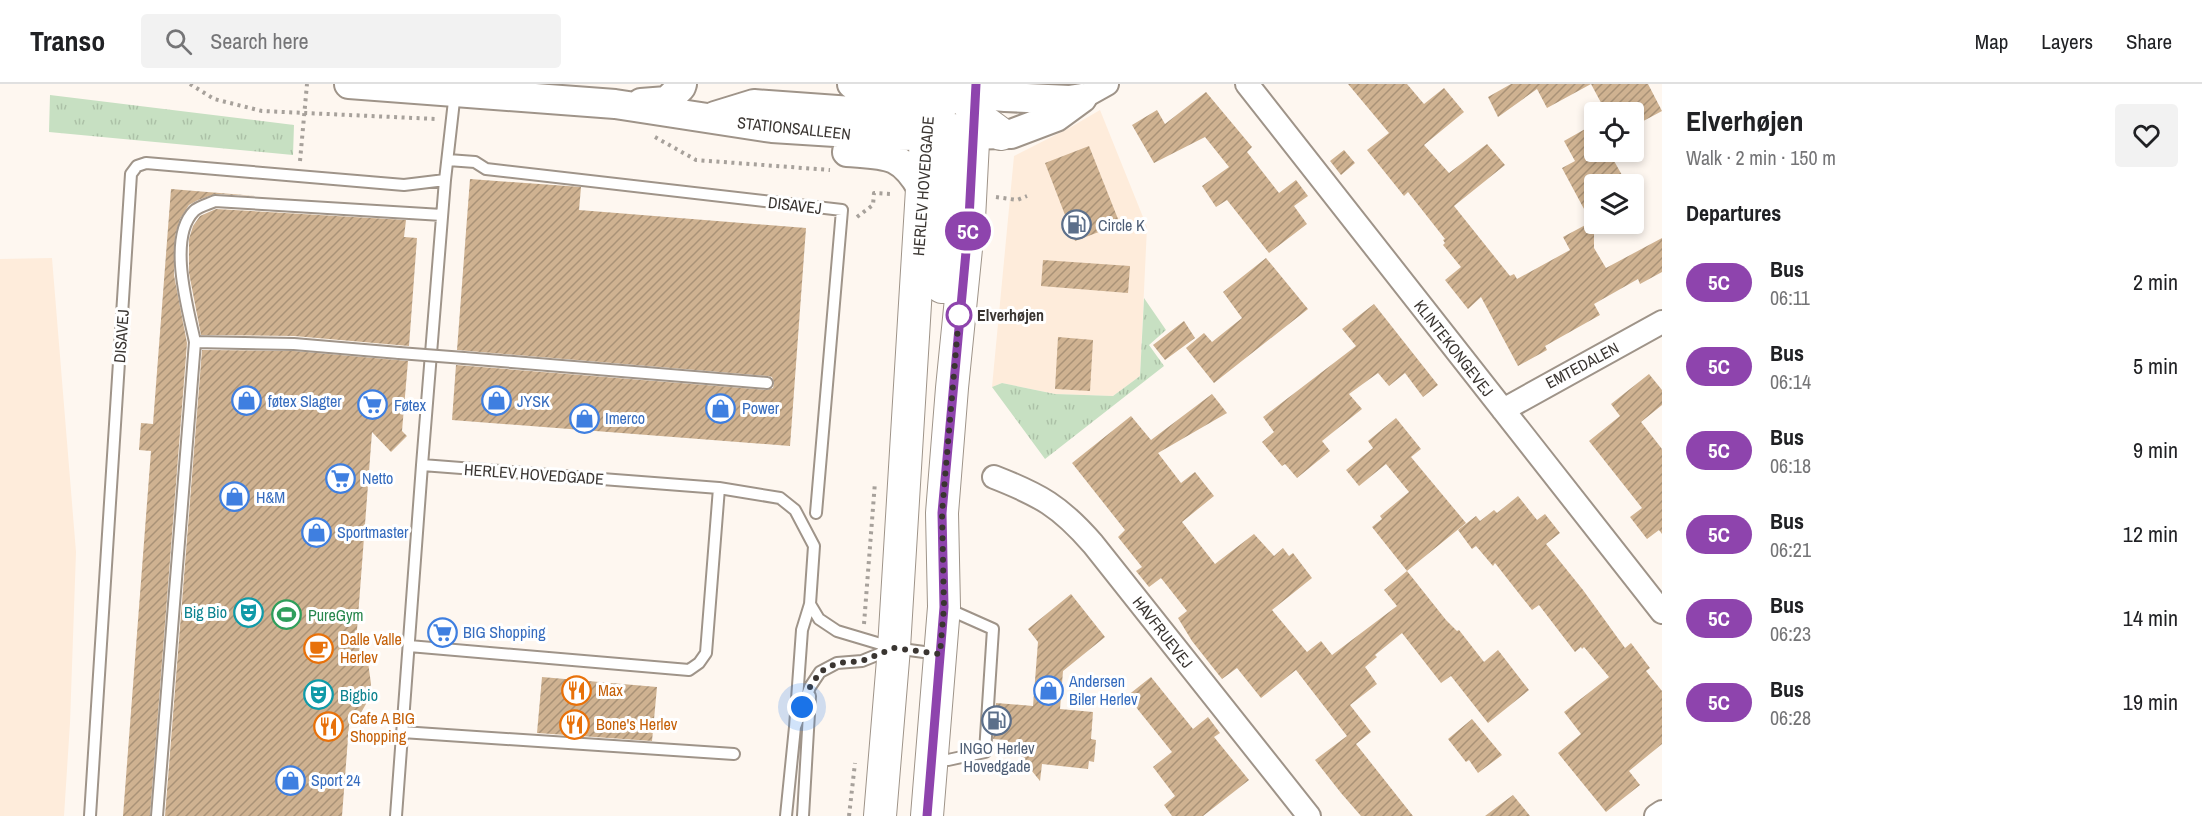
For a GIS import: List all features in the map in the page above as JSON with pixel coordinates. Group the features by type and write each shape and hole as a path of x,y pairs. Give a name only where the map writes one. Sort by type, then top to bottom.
{"main road":[{"name":"HERLEV HOVEDGADE","path":"880,816 894,648 902,191 958,104"},
{"path":"927,816 944,607 942,513 968,230 958,104"}],"street":[{"path":"350,84 455,88 615,105 667,101 682,84"},
{"path":"852,84 958,104 1034,108 1075,99 1107,84"},
{"name":"KLINTEKONGEVEJ","path":"1247,84 1662,612"},
{"path":"655,123 707,118 754,104 908,116 958,104"},
{"path":"615,105 655,123 710,139 896,158 912,172 902,191"},
{"name":"EMTEDALEN","path":"1503,410 1662,322"},
{"name":"HAVFRUEVEJ","path":"994,477 1051,503 1071,518 1309,816"},
{"path":"1656,816 1662,812"}],"lane":[{"path":"396,816 442,215 455,88"},
{"name":"DISAVEJ","path":"448,160 475,162 486,170 842,210 816,513"},
{"name":"DISAVEJ","path":"90,816 131,174 137,166 146,163 404,185 445,180"},
{"path":"156,816 195,342 179,267 185,227 194,211 215,201 442,215"},
{"path":"195,342 236,341 294,344 767,383"},
{"name":"HERLEV HOVEDGADE","path":"422,465 719,488 755,492 780,498 795,510 804,523 814,546 810,604 802,630 795,727"},
{"path":"409,646 689,670 699,663 706,653 719,488"},
{"path":"810,604 819,619 837,631 894,648 940,654"},
{"path":"932,759 948,760 985,752 993,629 944,607"},
{"path":"786,816 795,727 810,687 820,672 837,663 862,661 894,648"},
{"path":"803,816 810,687"},
{"path":"402,732 734,754"}],"path":[{"path":"190,84 214,99 262,111 452,120"},
{"path":"299,176 307,84"},
{"path":"655,123 696,160 831,170"},
{"path":"840,228 873,205 875,183"},
{"path":"874,193 902,191"},
{"path":"892,206 902,191"},
{"path":"995,197 1017,200 1027,196"},
{"path":"863,637 875,472"},
{"path":"849,816 855,758"}],"shaded area":[{"path":"1100,110 1147,227 1140,376 1113,396 1055,394 1002,383 992,387 1014,156"},
{"path":"52,258 76,552 64,816 0,816 0,259"}],"green space":[{"path":"50,95 294,125 293,155 49,132"},
{"path":"1144,298 1166,330 1149,345 1164,366 1045,459 992,387 1002,383 1055,394 1113,396 1140,376"}],"building":[{"path":"1348,84 1407,84 1424,104 1444,88 1464,112 1424,145 1449,173 1487,144 1505,165 1454,206 1510,276 1514,274 1517,279 1570,250 1563,237 1584,226 1584,234 1594,234 1594,248 1606,268 1662,238 1662,272 1640,284 1638,279 1594,304 1600,315 1545,346 1547,350 1518,366 1481,297 1468,309 1445,280 1461,267 1443,245 1445,239 1408,192 1404,196 1367,150 1389,133"},
{"path":"1511,84 1591,84 1547,108 1537,89 1498,117 1488,97"},
{"path":"1591,84 1648,84 1662,111 1644,121 1644,102 1601,102"},
{"path":"1206,92 1252,147 1247,152 1279,193 1296,180 1308,196 1294,206 1307,224 1269,253 1227,200 1216,207 1202,186 1229,167 1205,137 1154,163 1132,125 1157,110 1165,124"},
{"path":"1584,130 1584,162 1615,162 1621,174 1584,174 1584,209 1562,168 1575,161 1564,141"},
{"path":"1089,146 1120,224 1075,241 1045,163"},
{"path":"1344,150 1355,163 1341,175 1330,161"},
{"path":"470,179 581,187 579,210 806,228 790,446 452,420 456,365 766,390 773,388 774,383 772,377 768,376 457,350"},
{"path":"171,189 257,196 215,194 198,200 189,205 180,219 175,236 174,275 187,343 150,816 123,816 151,451 139,450 141,423 153,424"},
{"path":"216,209 406,220 404,237 417,238 409,346 294,336 201,335 189,273 189,239 193,226 200,216"},
{"path":"1266,258 1308,309 1214,383 1186,348 1204,333 1212,342 1242,318 1223,292"},
{"path":"1043,260 1130,266 1128,293 1041,286"},
{"path":"1374,304 1438,385 1423,397 1405,373 1389,386 1378,373 1349,394 1362,409 1322,441 1330,451 1297,478 1285,464 1282,466 1262,442 1274,432 1263,417 1356,346 1342,329"},
{"path":"1184,321 1195,338 1165,360 1153,345"},
{"path":"1058,337 1093,340 1090,391 1055,389"},
{"path":"202,350 294,351 408,361 402,431 407,436 391,452 372,432 356,643 368,662 371,684 366,704 359,716 349,725 342,816 165,816"},
{"path":"1649,374 1662,390 1662,405 1641,422 1662,449 1662,534 1659,530 1647,539 1630,517 1642,508 1589,441 1620,416 1611,404"},
{"path":"1212,394 1227,413 1158,453 1181,483 1195,472 1214,496 1182,522 1215,564 1254,534 1274,556 1283,548 1289,556 1293,553 1312,578 1272,610 1307,652 1321,641 1332,655 1397,606 1384,590 1407,571 1446,620 1457,631 1459,630 1484,662 1498,650 1529,690 1488,723 1451,676 1441,683 1402,633 1375,655 1377,657 1365,667 1377,684 1350,705 1371,732 1356,744 1413,816 1361,816 1341,793 1315,760 1347,736 1296,670 1261,698 1237,668 1222,679 1192,641 1178,618 1187,611 1161,578 1149,587 1136,571 1142,567 1118,537 1125,530 1072,463 1131,416 1151,440"},
{"path":"1396,418 1421,449 1411,457 1466,523 1407,571 1372,527 1382,519 1380,516 1409,492 1386,464 1359,486 1346,470 1373,448 1368,441"},
{"path":"1518,496 1537,520 1545,514 1560,533 1546,544 1625,648 1631,643 1650,668 1646,671 1662,691 1662,744 1629,771 1640,785 1606,812 1558,753 1581,734 1564,712 1609,677 1584,647 1575,652 1539,605 1532,610 1495,563 1493,566 1476,546 1472,549 1458,530 1476,516 1480,521 1494,510 1497,513"},
{"name":"Andersen Biler Herlev","path":"1071,594 1105,637 1063,671 1060,709 1093,712 1091,739 1096,740 1094,762 1089,761 1088,769 1042,764 1040,781 1007,740 993,739 996,703 1033,706 1038,642 1028,629"},
{"path":"542,677 657,687 652,741 537,733"},
{"path":"1151,677 1193,729 1208,717 1220,733 1214,737 1249,780 1203,816 1172,816 1164,805 1175,796 1153,767 1172,752 1127,696"},
{"path":"1472,719 1502,755 1478,773 1469,760 1466,762 1448,739"},
{"path":"1513,795 1530,816 1485,816"}],"bus line":[{"name":"5C","path":"927,816 944,607 942,513 969,219 976,84"}],"place":[{"name":"Circle K","path":"1077,225"},
{"name":"Elverhøjen","path":"959,315"},
{"name":"føtex Slagter","path":"247,401"},
{"name":"JYSK","path":"496,401"},
{"name":"Føtex","path":"373,405"},
{"name":"Power","path":"721,408"},
{"name":"Imerco","path":"584,418"},
{"name":"Netto","path":"341,478"},
{"name":"H&M","path":"235,497"},
{"name":"Sportmaster","path":"316,532"},
{"name":"Big Bio","path":"248,612"},
{"name":"PureGym","path":"287,615"},
{"name":"BIG Shopping","path":"442,632"},
{"name":"Dalle Valle Herlev","path":"319,648"},
{"name":"Max","path":"577,690"},
{"name":"Andersen Biler Herlev","path":"1048,690"},
{"name":"Bigbio","path":"319,695"},
{"name":"INGO Herlev Hovedgade","path":"997,720"},
{"name":"Bone's Herlev","path":"575,724"},
{"name":"Cafe A BIG Shopping","path":"329,727"},
{"name":"Sport 24","path":"290,780"}],"route":[{"path":"802,707 810,687 820,672 837,663 862,661 894,648 940,654 944,607 942,513 959,315"}]}
